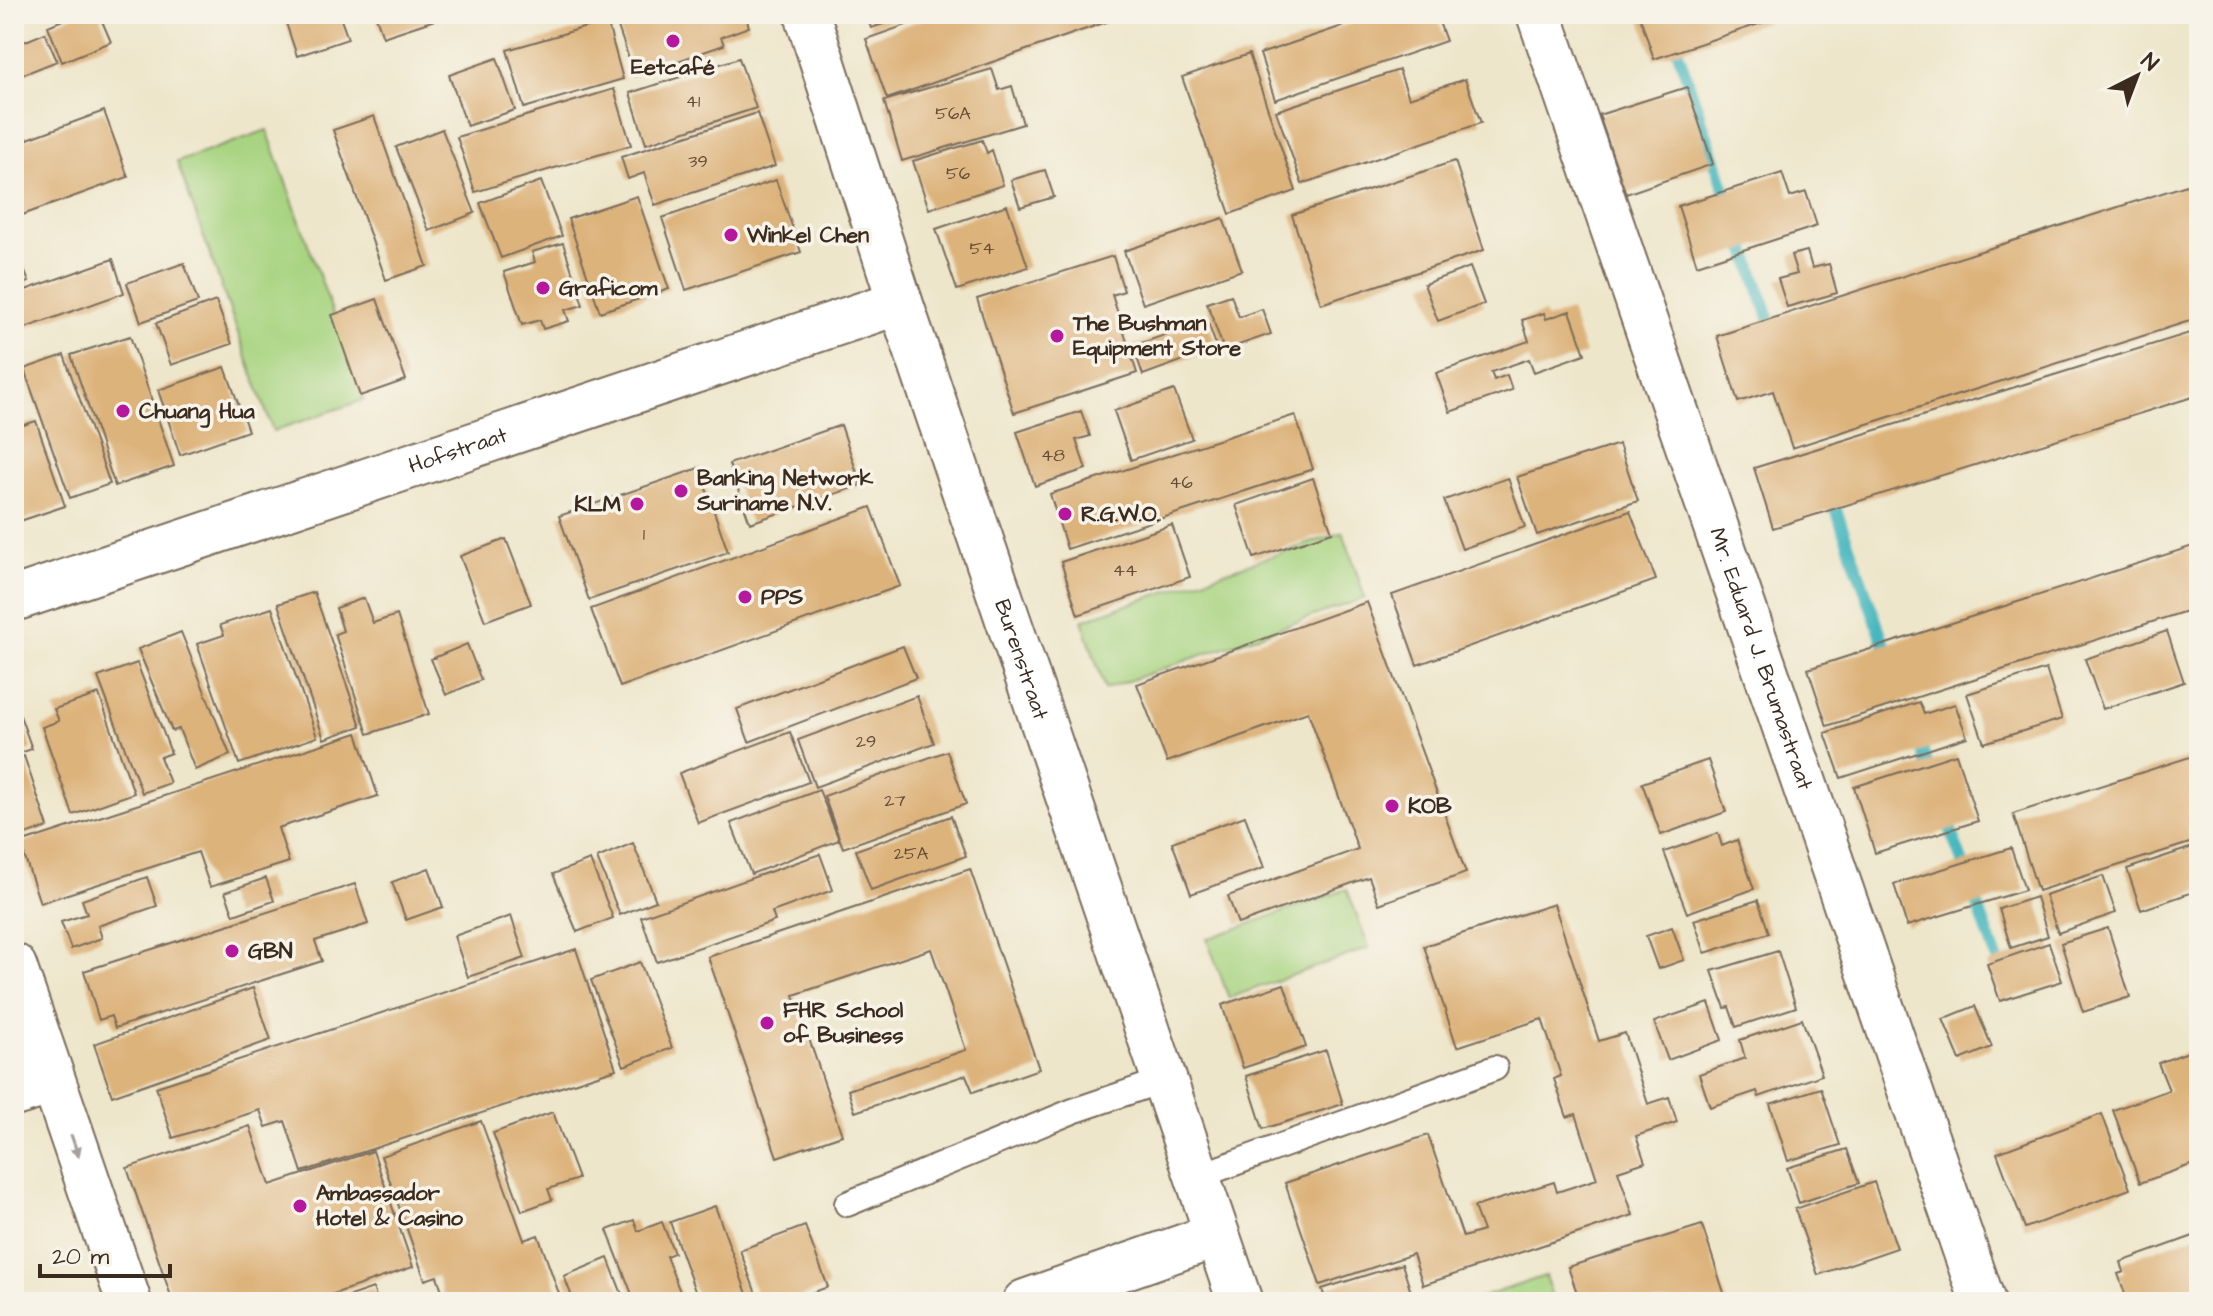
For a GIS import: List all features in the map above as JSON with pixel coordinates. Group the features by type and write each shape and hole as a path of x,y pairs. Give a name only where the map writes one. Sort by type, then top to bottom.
{"street":[{"name":"Burenstraat","path":"807,14 900,302 1240,1302"},
{"name":"Mr. Eduard J. Brumastraat","path":"1539,14 1983,1302"},
{"name":"Hofstraat","path":"14,599 900,302"},
{"path":"14,966 34,1088 129,1302"},
{"path":"1025,1302 1217,1235"}],"lane":[{"path":"1199,1176 1495,1068"},
{"path":"847,1204 1073,1111 1164,1080"}],"green space":[{"path":"267,130 364,400 273,431 177,162"},
{"path":"1343,532 1365,598 1105,689 1082,620"},
{"path":"1347,889 1369,948 1229,998 1207,939"},
{"path":"1545,1276 1554,1302 1468,1302"}],"building":[{"path":"77,14 99,14 111,42 62,62 48,26"},
{"path":"283,14 339,14 348,39 297,56"},
{"path":"375,14 450,14 450,15 383,37"},
{"name":"Eetcafé","path":"628,14 745,14 749,27 721,37 724,45 635,76 615,18"},
{"path":"866,14 912,14 912,15 871,28"},
{"path":"937,14 1129,14 887,99 866,39"},
{"path":"1378,14 1436,14 1446,41 1275,100 1260,54"},
{"path":"1639,14 1775,14 1777,18 1654,59"},
{"path":"607,21 623,79 524,108 507,50"},
{"path":"45,33 57,61 22,75 14,46"},
{"path":"1249,54 1296,191 1230,214 1182,77"},
{"path":"497,58 515,110 467,126 449,75"},
{"path":"739,58 756,108 646,144 630,93"},
{"path":"992,69 999,90 1012,86 1023,124 902,161 884,101"},
{"path":"1399,70 1409,98 1465,79 1481,123 1302,184 1276,111"},
{"path":"1687,87 1713,164 1626,194 1599,115"},
{"path":"614,89 631,145 475,192 457,137"},
{"path":"104,111 128,177 14,218 14,144"},
{"path":"757,113 775,166 655,205 644,173 628,179 621,157"},
{"path":"374,116 427,266 386,280 333,130"},
{"path":"442,129 475,213 429,231 396,147"},
{"path":"982,140 987,153 992,150 1003,185 929,209 913,161"},
{"path":"1455,161 1484,250 1321,304 1292,215"},
{"path":"1045,170 1054,197 1020,207 1011,180"},
{"path":"1782,173 1790,197 1806,192 1817,226 1697,265 1678,206"},
{"name":"Winkel Chen","path":"776,180 801,252 686,290 662,218"},
{"path":"541,181 562,236 501,258 480,203"},
{"path":"2199,181 2199,318 1792,448 1773,391 1738,402 1717,336"},
{"path":"637,196 669,289 600,312 568,219"},
{"path":"1007,205 1028,267 957,290 936,229"},
{"path":"1223,218 1242,270 1143,304 1124,251"},
{"name":"Graficom","path":"563,243 583,305 565,310 569,321 543,329 540,320 522,325 504,272 535,262 532,252"},
{"path":"1807,251 1812,268 1829,264 1837,293 1787,307 1778,279 1797,274 1791,255"},
{"name":"The Bushman Equipment Store","path":"1113,256 1124,291 1112,295 1137,373 1014,413 977,299"},
{"path":"113,259 124,293 14,332 14,294"},
{"path":"184,263 198,302 141,322 127,283"},
{"path":"23,267 29,282 14,287 14,270"},
{"path":"1470,267 1484,304 1438,321 1424,284"},
{"path":"1231,295 1239,317 1262,309 1271,334 1224,350 1207,303"},
{"path":"377,299 406,380 360,396 332,315"},
{"path":"216,301 232,344 171,365 156,323"},
{"path":"1570,311 1585,354 1534,372 1529,359 1491,372 1494,380 1507,375 1512,390 1450,412 1436,373 1529,341 1522,320 1544,313 1546,319"},
{"path":"1207,320 1217,348 1143,375 1133,346"},
{"path":"2199,330 2199,395 1773,528 1754,468"},
{"name":"Chuang Hua","path":"130,336 174,466 115,486 71,355"},
{"path":"64,355 110,484 70,498 24,369"},
{"path":"225,367 248,431 180,455 158,390"},
{"path":"1174,390 1192,439 1131,460 1114,411"},
{"path":"1081,411 1090,436 1076,440 1086,469 1035,486 1017,432"},
{"path":"1295,415 1313,469 1067,549 1050,494"},
{"path":"36,421 65,506 14,523 14,428"},
{"path":"841,425 861,485 750,523 729,464"},
{"path":"1619,444 1638,501 1537,535 1517,477"},
{"path":"699,468 728,552 589,600 559,516"},
{"path":"1313,478 1332,532 1254,558 1236,505"},
{"path":"1508,478 1525,527 1462,549 1444,500"},
{"name":"PPS","path":"871,507 900,586 620,687 591,609"},
{"path":"1630,511 1656,580 1417,665 1392,595"},
{"path":"1172,525 1190,577 1078,615 1061,562"},
{"path":"506,539 531,604 485,621 460,556"},
{"path":"2199,544 2199,607 1827,726 1808,669"},
{"path":"314,592 361,726 324,739 278,604"},
{"path":"364,598 373,623 397,615 429,714 368,734 335,634 343,631 336,608"},
{"name":"KOB","path":"1367,602 1466,873 1379,904 1369,877 1238,924 1228,896 1358,849 1308,712 1167,762 1137,684"},
{"path":"272,608 317,737 239,764 197,644 224,635 220,625"},
{"path":"2167,631 2184,682 2103,709 2085,659"},
{"path":"181,632 230,755 195,770 179,729 172,731 138,649"},
{"path":"467,644 481,680 446,695 431,659"},
{"path":"903,646 916,678 749,742 737,709"},
{"path":"137,663 171,753 160,757 170,783 142,793 98,677"},
{"path":"2046,669 2062,719 1984,743 1967,694"},
{"path":"99,694 134,793 73,815 42,727 59,721 54,709"},
{"path":"917,696 934,743 815,787 798,740"},
{"path":"14,699 32,749 14,755"},
{"path":"1919,702 1924,714 1955,704 1967,737 1841,778 1825,733"},
{"path":"790,732 809,782 698,823 679,773"},
{"path":"357,733 378,796 278,828 289,862 210,887 198,852 40,903 20,843"},
{"path":"947,751 966,804 843,848 824,796"},
{"path":"1956,754 1978,821 1875,853 1854,787"},
{"path":"2199,754 2199,840 2038,891 2013,814"},
{"path":"24,756 48,827 14,839 14,760"},
{"path":"1708,760 1726,812 1661,835 1642,783"},
{"path":"819,790 839,840 751,874 731,823"},
{"path":"951,816 966,856 871,890 856,850"},
{"path":"1245,816 1264,868 1191,894 1172,842"},
{"path":"1718,833 1722,846 1737,840 1754,889 1687,913 1664,852"},
{"path":"633,843 656,901 620,915 597,858"},
{"path":"2199,845 2199,890 2141,910 2127,869"},
{"path":"2011,848 2025,890 1907,926 1894,884"},
{"path":"820,854 833,890 772,912 775,921 657,962 641,917"},
{"path":"590,860 613,918 577,932 553,874"},
{"path":"429,868 443,907 406,920 392,882"},
{"name":"FHR School of Business","path":"970,869 1039,1069 973,1092 966,1075 855,1112 848,1090 966,1050 931,949 794,995 842,1135 777,1157 708,957"},
{"path":"2103,876 2116,913 2058,933 2045,895"},
{"path":"147,877 157,906 98,926 102,938 71,949 61,922 87,914 82,900"},
{"path":"266,878 274,901 234,915 225,892"},
{"name":"GBN","path":"355,884 368,924 315,941 322,961 115,1028 111,1016 99,1020 84,971"},
{"path":"2036,897 2048,936 2011,948 1999,909"},
{"path":"1758,900 1769,933 1705,953 1694,920"},
{"path":"1554,904 1599,1041 1625,1033 1648,1104 1669,1097 1677,1122 1636,1136 1645,1162 1618,1171 1633,1215 1423,1285 1413,1254 1320,1285 1285,1183 1428,1135 1463,1237 1483,1231 1474,1207 1554,1182 1557,1192 1597,1179 1576,1114 1567,1117 1554,1079 1561,1076 1542,1019 1457,1047 1424,946"},
{"path":"511,916 525,958 468,977 454,936"},
{"path":"1672,927 1684,960 1658,969 1646,936"},
{"path":"2108,928 2130,997 2083,1012 2061,943"},
{"path":"2049,943 2062,981 2000,1001 1987,964"},
{"path":"576,949 616,1069 302,1172 285,1121 266,1127 260,1110 173,1138 156,1087"},
{"path":"1778,951 1796,1007 1736,1027 1729,1007 1725,1008 1712,971"},
{"path":"640,962 672,1048 624,1066 591,980"},
{"path":"1284,984 1306,1047 1243,1068 1222,1005"},
{"path":"253,988 271,1040 112,1096 94,1044"},
{"path":"1709,1003 1722,1040 1668,1060 1654,1022"},
{"path":"1975,1006 1992,1047 1960,1060 1943,1019"},
{"path":"1802,1019 1822,1075 1759,1097 1757,1091 1710,1107 1699,1074 1745,1058 1740,1040"},
{"path":"2199,1048 2199,1162 2140,1183 2113,1110 2169,1090 2158,1063"},
{"path":"1326,1050 1343,1104 1263,1129 1246,1076"},
{"path":"1821,1088 1840,1145 1788,1161 1770,1104"},
{"path":"553,1112 578,1179 548,1189 552,1200 522,1211 493,1133"},
{"path":"2102,1114 2130,1189 2025,1228 1997,1153"},
{"path":"481,1121 524,1240 538,1235 562,1302 446,1302 437,1276 425,1280 381,1156"},
{"name":"Ambassador Hotel & Casino","path":"250,1126 270,1185 373,1151 413,1267 310,1302 173,1302 127,1168"},
{"path":"1847,1149 1859,1183 1799,1203 1787,1168"},
{"path":"1874,1182 1897,1248 1818,1275 1795,1209"},
{"path":"715,1206 750,1302 699,1302 670,1222"},
{"path":"634,1220 638,1231 662,1222 674,1253 666,1256 684,1302 635,1302 607,1230"},
{"path":"1702,1225 1727,1302 1580,1302 1568,1267"},
{"path":"805,1226 828,1287 786,1302 759,1302 740,1250"},
{"path":"2199,1234 2199,1300 2128,1302 2118,1274 2124,1272 2121,1262"},
{"path":"608,1258 625,1302 574,1302 564,1276"},
{"path":"1402,1264 1414,1302 1326,1302 1322,1289"},
{"path":"373,1288 378,1302 335,1302 335,1301"}],"waterway":[{"path":"1665,14 1730,204"},
{"path":"1741,236 1774,332"},
{"path":"1830,493 1889,657"},
{"path":"1918,738 1932,777"},
{"path":"1946,817 2002,973"}],"place":[{"name":"Eetcafé","path":"673,41"},
{"name":"Winkel Chen","path":"731,235"},
{"name":"Graficom","path":"543,288"},
{"name":"The Bushman Equipment Store","path":"1057,336"},
{"name":"Chuang Hua","path":"123,411"},
{"name":"Banking Network Suriname N.V.","path":"681,491"},
{"name":"KLM","path":"637,504"},
{"name":"R.G.W.O.","path":"1065,514"},
{"name":"PPS","path":"745,597"},
{"name":"KOB","path":"1392,806"},
{"name":"GBN","path":"232,951"},
{"name":"FHR School of Business","path":"767,1023"},
{"name":"Ambassador Hotel & Casino","path":"300,1206"}]}
